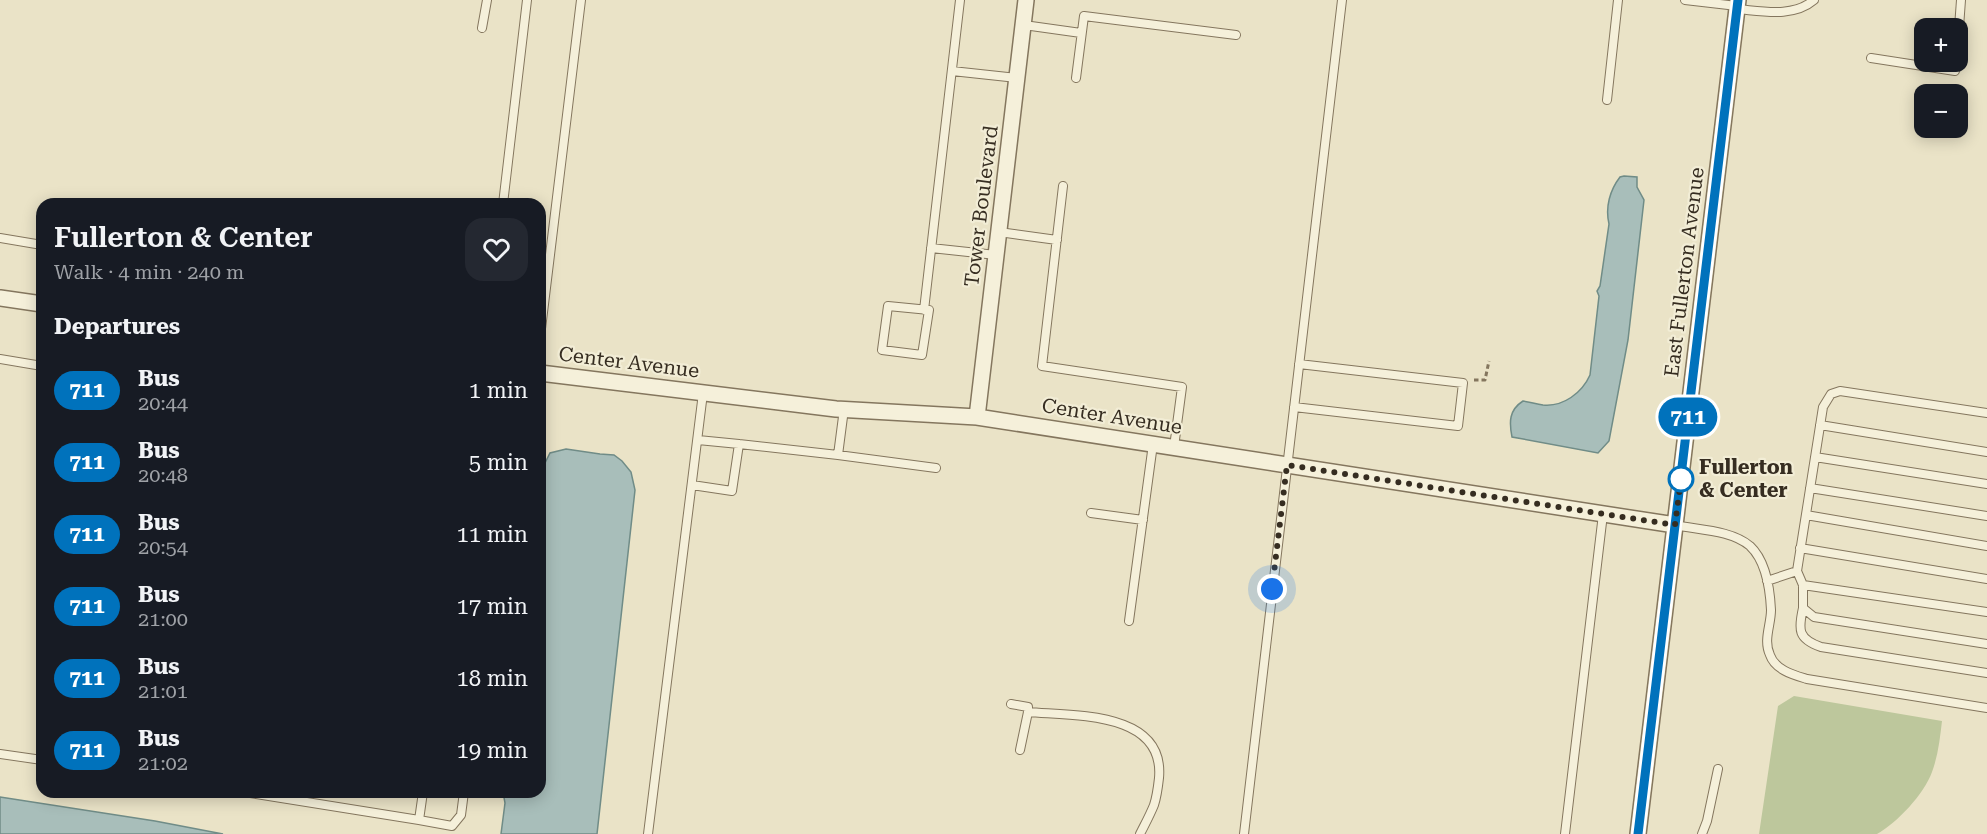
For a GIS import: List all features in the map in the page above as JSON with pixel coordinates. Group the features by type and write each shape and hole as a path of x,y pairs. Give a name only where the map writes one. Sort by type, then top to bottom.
{"street":[{"name":"Tower Boulevard","path":"977,417 1026,0"},
{"name":"East Fullerton Avenue","path":"1638,834 1737,5"},
{"path":"0,298 36,303"},
{"name":"Center Avenue","path":"546,374 844,409 977,417 1675,525"}],"lane":[{"path":"482,28 487,0"},
{"path":"503,198 527,0"},
{"path":"546,288 581,0"},
{"path":"924,310 960,0"},
{"path":"1244,834 1342,0"},
{"path":"1607,100 1618,0"},
{"path":"1685,0 1785,12 1807,5 1814,0"},
{"path":"1960,18 1961,0"},
{"path":"1076,78 1084,16 1236,35"},
{"path":"1024,25 1081,33"},
{"path":"1871,58 1914,64"},
{"path":"952,71 1017,78"},
{"path":"1063,186 1042,366 1182,387 1174,447"},
{"path":"999,232 1057,240"},
{"path":"0,238 36,244"},
{"path":"931,248 996,255"},
{"path":"888,306 924,310 929,310 922,355 882,350 888,306"},
{"path":"0,359 36,365"},
{"path":"1294,407 1458,426 1463,382 1299,364"},
{"path":"1987,413 1840,391 1831,394 1823,407 1797,571 1803,585 1803,608 1799,626 1801,634 1808,642 1821,647 1987,673"},
{"path":"648,834 704,393"},
{"path":"838,455 844,409"},
{"path":"1820,425 1987,452"},
{"path":"698,440 936,468"},
{"path":"692,485 732,491 739,444"},
{"path":"1129,621 1153,444"},
{"path":"1815,457 1987,484"},
{"path":"1810,488 1987,516"},
{"path":"1091,513 1143,520"},
{"path":"1564,834 1603,514"},
{"path":"1806,515 1987,546"},
{"path":"1675,525 1727,535 1749,546 1763,562 1771,611 1767,638 1770,657 1785,672 1807,679 1987,708"},
{"path":"1800,548 1987,579"},
{"path":"1767,581 1797,571"},
{"path":"1803,585 1987,612"},
{"path":"1803,608 1814,617 1987,644"},
{"path":"1011,704 1028,707 1026,728 1022,735 1020,750"},
{"path":"1028,712 1107,720 1132,728 1150,741 1157,755 1160,770 1157,794 1140,834"},
{"path":"0,754 36,759"},
{"path":"1702,834 1718,769"},
{"path":"281,798 452,826 460,815 463,798"},
{"path":"419,820 422,798"}],"path":[{"path":"1463,382 1484,381 1487,378 1489,361"}],"green space":[{"path":"1794,696 1942,721 1936,760 1928,781 1909,807 1885,829 1877,834 1759,834 1778,706"}],"water":[{"path":"1620,177 1637,177 1637,187 1644,200 1628,340 1609,441 1598,453 1512,437 1511,417 1515,408 1523,401 1543,405 1558,404 1571,398 1587,382 1590,375 1599,296 1597,291 1600,286 1609,224 1609,199 1613,187"},
{"path":"566,449 614,455 631,472 635,490 597,834 501,834 504,798 546,798 546,461 550,453"},
{"path":"0,797 155,821 223,834 0,834"}],"bus line":[{"name":"711","path":"1638,834 1738,0"}],"place":[{"name":"Fullerton & Center","path":"1681,479"}],"route":[{"path":"1272,589 1287,465 1675,525 1681,479"}]}
